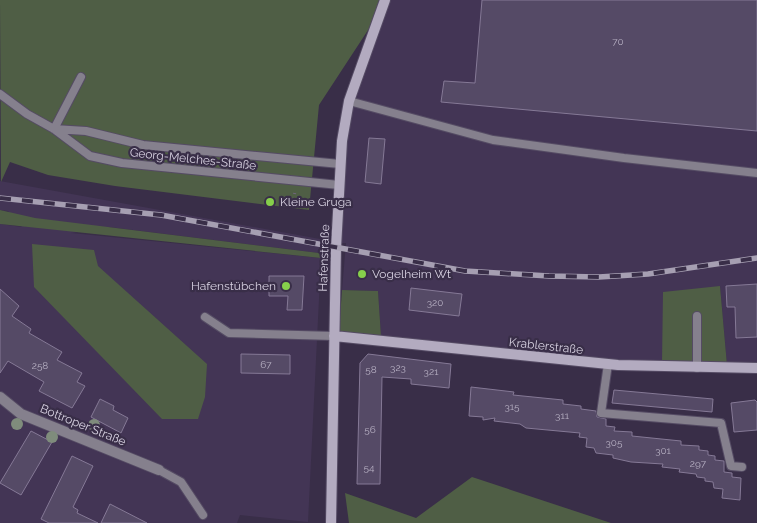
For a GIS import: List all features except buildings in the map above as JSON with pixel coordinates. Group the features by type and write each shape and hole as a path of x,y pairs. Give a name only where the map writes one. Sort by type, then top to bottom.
{"main road":[{"name":"Hafenstraße","path":"331,523 334,336 340,164 349,101 385,0"},
{"name":"Krablerstraße","path":"334,336 608,364 698,368 757,368"}],"street":[{"name":"Bottroper Straße","path":"0,398 21,414 159,470"}],"lane":[{"path":"54,129 81,77"},
{"name":"Georg-Melches-Straße","path":"0,94 26,114 54,129 90,156 106,160 339,185"},
{"path":"349,101 493,140 624,158 757,173"},
{"name":"Georg-Melches-Straße","path":"54,129 86,131 143,144 340,164"},
{"path":"697,316 698,368"},
{"path":"205,318 229,333 334,336"},
{"path":"608,364 601,413 722,423 731,466 742,467"},
{"path":"159,470 182,482 203,515"}],"shaded area":[{"path":"389,0 757,0 757,366 727,365 720,286 662,363 606,361 381,336 378,291 342,290 346,243 341,243 341,185 349,114"},
{"path":"0,181 320,239 319,253 109,227 71,233 321,258 308,522 240,515 237,523 0,523 0,224 22,227 8,211 0,210"}],"green space":[{"path":"0,0 381,0 372,24 319,105 309,210 115,186 48,175 10,162 1,182"},
{"path":"0,210 35,218 319,253 321,258 0,224"},
{"path":"32,244 94,250 98,266 207,364 205,397 198,419 162,419 34,287"},
{"path":"720,286 727,365 662,363 663,292"},
{"path":"342,290 378,291 381,336 339,332"},
{"path":"472,477 611,523 349,523 345,493 416,518"}],"railway":[{"path":"0,198 161,215 465,271 599,277 648,274 757,258"}],"place":[{"name":"Kleine Gruga","path":"270,202"},
{"name":"Vogelheim Wt","path":"362,274"},
{"name":"Hafenstübchen","path":"286,286"}]}
